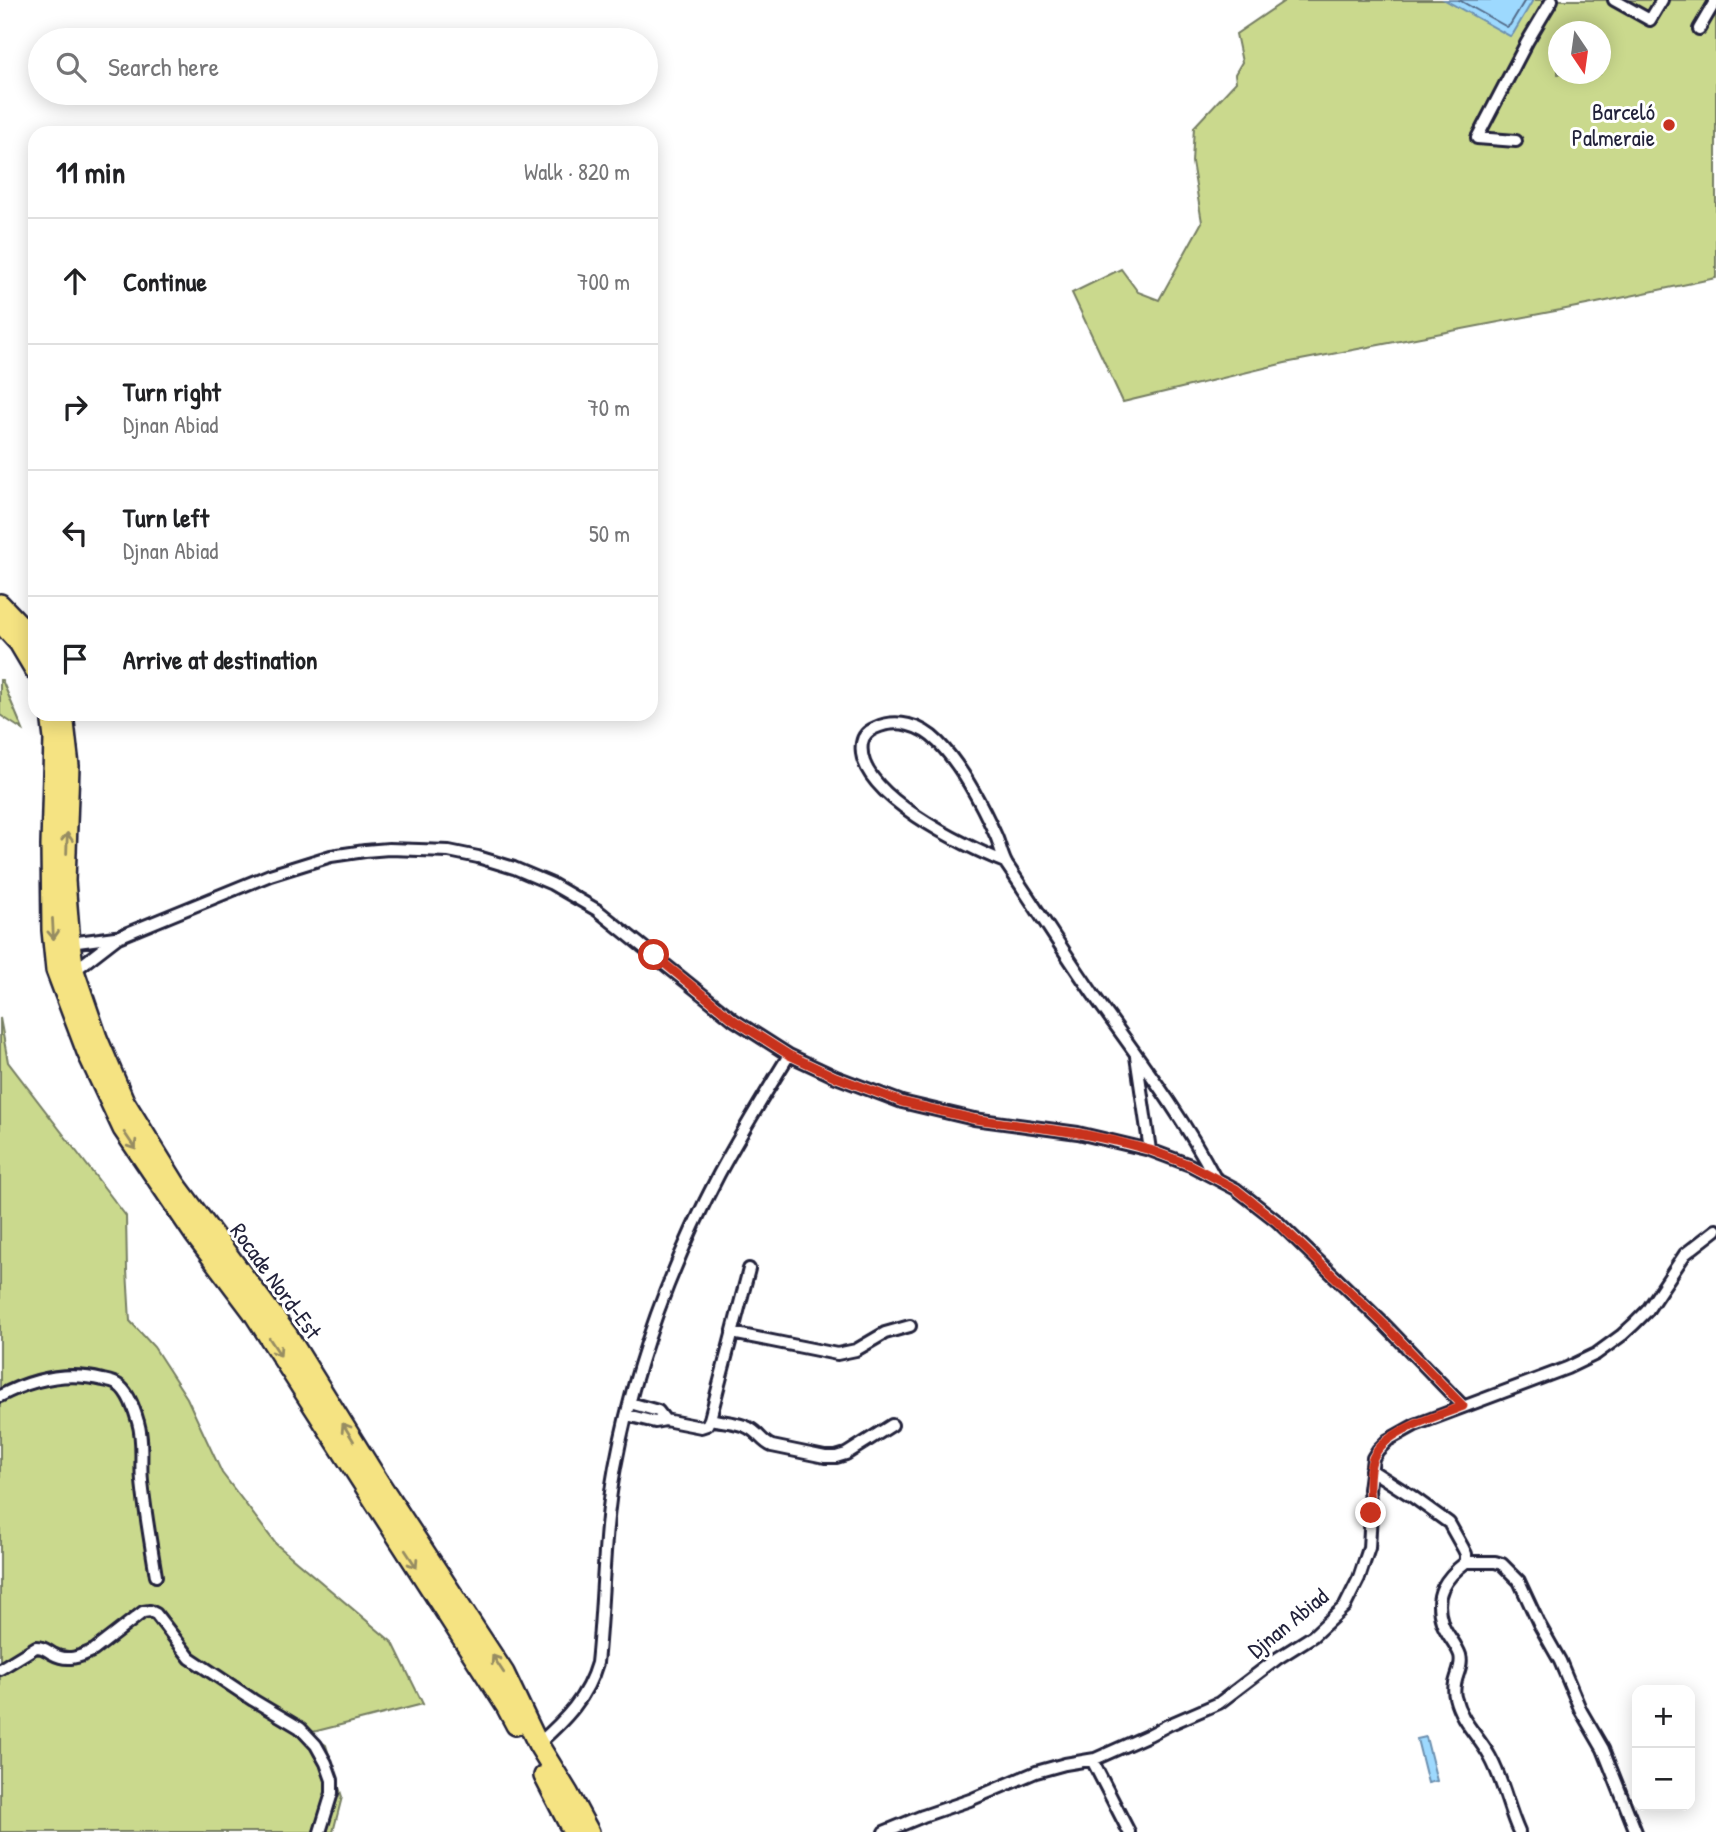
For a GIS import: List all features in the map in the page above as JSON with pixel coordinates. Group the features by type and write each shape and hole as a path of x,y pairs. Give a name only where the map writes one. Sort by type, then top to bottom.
{"highway":[{"path":"0,604 28,635"},
{"path":"0,622 19,643 28,658"},
{"name":"Rocade Nord-Est","path":"52,721 54,739 52,930 56,970 87,1052 123,1129 195,1235 253,1312 506,1706 573,1832"},
{"name":"Rocade Nord-Est","path":"64,721 69,766 65,881 74,971 97,1038 124,1101 176,1185 288,1336 504,1673 538,1744 589,1832"}],"street":[{"path":"1516,141 1477,138 1552,0"},
{"path":"1614,0 1650,20 1662,0"},
{"path":"1699,29 1716,0"},
{"path":"1005,862 976,851 929,824 880,788 869,773 863,757 862,741 865,735 880,726 900,723 910,725 935,739 953,760 996,837 1005,862 1077,972 1176,1110 1215,1178"},
{"path":"70,943 118,937 270,875 331,856 365,851 389,849 449,852 478,857 533,875 597,910 734,1020 789,1055 836,1077 902,1102 974,1119 1078,1133 1150,1150 1182,1162 1236,1189 1276,1221 1385,1325 1463,1406"},
{"path":"74,971 118,937"},
{"path":"1136,1054 1150,1150"},
{"path":"538,1744 562,1722 582,1698 592,1681 597,1663 607,1517 615,1467 630,1403 656,1317 671,1276 724,1166 789,1055"},
{"name":"Djnan Abiad","path":"884,1832 1036,1772 1092,1760 1219,1703 1278,1658 1313,1636 1345,1606 1359,1578 1368,1548 1371,1513 1369,1489 1373,1458 1378,1450 1388,1440 1415,1425 1567,1368 1596,1354 1634,1324 1685,1254 1716,1230"},
{"path":"627,1415 655,1422 665,1420 701,1427 707,1425 749,1269"},
{"path":"732,1333 837,1354 856,1350 886,1333 910,1326"},
{"path":"0,1396 22,1386 75,1375 116,1383 121,1387 138,1420 142,1483 156,1576"},
{"path":"630,1403 658,1411 665,1420"},
{"path":"710,1419 747,1427 772,1446 830,1458 846,1454 892,1425"},
{"path":"1371,1470 1449,1523 1466,1554 1466,1562"},
{"path":"1519,1832 1497,1771 1461,1713 1455,1696 1454,1685 1460,1655 1442,1623 1440,1597 1441,1590 1453,1572 1466,1562 1502,1564 1519,1581 1560,1661 1581,1711 1603,1749 1636,1832"},
{"path":"0,1669 36,1647 42,1647 59,1657 85,1655 143,1612 156,1614 190,1658 300,1728 316,1745 332,1780 332,1793 320,1832"},
{"path":"1092,1760 1129,1832"}],"green space":[{"path":"1286,0 1716,0 1716,278 1285,363 1123,402 1072,293 1121,269 1138,292 1159,300 1202,222 1192,162 1194,127 1236,82 1235,74 1242,62 1236,34"},
{"path":"2,680 23,730 0,715"},
{"path":"0,1018 8,1062 126,1216 130,1321 154,1347 187,1398 222,1473 276,1544 393,1643 423,1704 309,1733 326,1745 342,1797 333,1832 0,1832"}],"water":[{"path":"1445,0 1533,0 1510,36"},
{"path":"1426,1737 1437,1781 1428,1783 1417,1739"}],"place":[{"name":"Barceló Palmeraie","path":"1669,125"}],"route":[{"path":"654,955 734,1020 789,1055 836,1077 902,1102 974,1119 1078,1133 1150,1150 1190,1165 1236,1189 1249,1199 1276,1221 1385,1325 1463,1406 1398,1433 1378,1450 1371,1464 1371,1513"}]}
